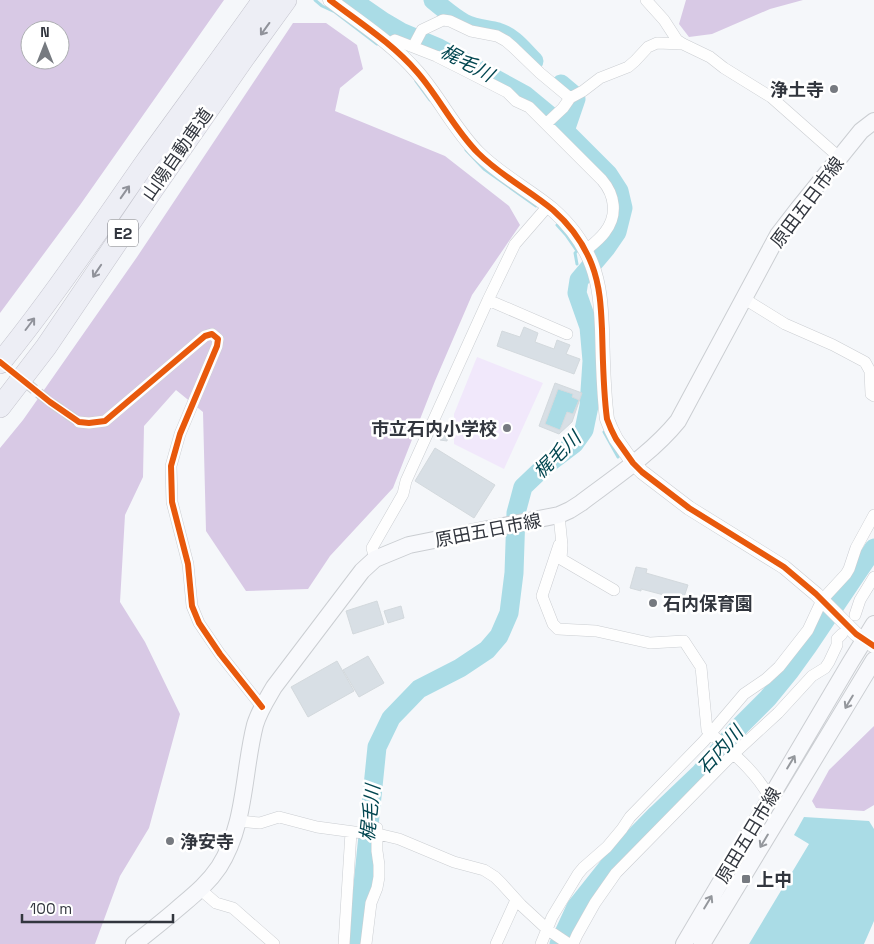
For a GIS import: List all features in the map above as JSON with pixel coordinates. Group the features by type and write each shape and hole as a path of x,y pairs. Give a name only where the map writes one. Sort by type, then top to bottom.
{"highway":[{"name":"山陽自動車道","path":"0,407 46,347 153,189 237,52 263,0"},
{"name":"山陽自動車道","path":"0,363 79,259 146,163 237,52 286,0"}],"main road":[{"name":"原田五日市線","path":"134,944 200,890 219,867 229,848 238,821 249,751 262,707 274,687 362,571 375,559 409,545 558,515 570,510 650,450 678,421 778,235 861,131 874,121"},
{"name":"原田五日市線","path":"684,944 770,798 869,643 874,624"},
{"name":"原田五日市線","path":"702,944 874,660"}],"street":[{"path":"330,0 388,44 407,61 476,151 489,164 548,206 572,230 586,253 597,281 607,419 610,430 632,463 685,506 784,567 801,580 869,643"},
{"path":"646,0 664,20 677,40 708,56 771,97 840,158"},
{"path":"414,45 421,31 446,20 471,31 497,36 513,47 540,73 573,96"},
{"path":"388,44 395,40 414,45 449,62 507,92 516,101 529,107 548,123 602,180 610,192 614,208 610,224 586,253"},
{"path":"548,123 573,96 584,91 600,78 628,67 648,46 658,43 683,44"},
{"path":"375,559 372,548 403,494 406,481 515,244 548,206"},
{"path":"743,298 785,324 833,344 865,362 870,371 871,394 874,396"},
{"path":"488,300 567,334"},
{"path":"79,422 105,421 205,336 212,334 218,339 217,346 180,434 171,466 172,502 188,564 192,606 199,623 220,654 262,707"},
{"path":"558,515 562,545 561,559 614,590"},
{"path":"541,944 552,916 578,874 605,848 630,817 712,734 744,694 773,673 784,661 808,630 823,602 846,574 856,548 874,515"},
{"path":"562,545 559,545 542,596 553,624 558,629 596,631 650,643 684,641 701,667 707,730 745,764 770,798"},
{"path":"573,944 576,935 595,903 616,873 733,753 778,713 812,676 825,668 837,645 837,639 874,577"},
{"path":"238,821 260,823 279,817 317,827 352,832 376,832 399,839 454,862 484,870 495,877 548,930 568,944"},
{"path":"344,944 352,832"},
{"path":"366,944 371,903 378,883 379,865 376,832"},
{"path":"200,890 216,903 233,908 274,944"},
{"path":"496,944 516,900"}],"shaded area":[{"path":"0,0 224,0 80,205 0,313"},
{"path":"686,0 803,0 770,9 712,34 689,37 679,24"},
{"path":"293,23 326,23 357,45 363,69 340,88 335,111 445,156 509,206 520,225 472,295 435,381 393,488 330,556 308,589 246,591 206,531 203,412 176,390 144,426 143,477 125,515 120,602 145,642 180,714 149,828 120,876 95,944 0,944 0,448 23,420 137,257"},
{"path":"477,357 543,383 504,469 454,444 454,414"},
{"path":"874,726 874,805 864,811 816,808 812,801 829,770"}],"water":[{"path":"558,389 573,394 572,397 579,400 573,414 567,412 560,430 545,424"},
{"path":"804,817 869,821 874,829 874,921 864,944 749,944 809,844 794,835"}],"building":[{"path":"524,327 538,333 535,342 554,349 557,340 570,345 566,354 580,359 574,374 497,346 502,331 520,337"},
{"path":"555,383 582,393 572,422 559,434 539,426","holes":["558,389 573,394 572,397 579,400 573,414 567,412 560,430 545,424"]},
{"path":"442,429 449,430 447,441 440,440"},
{"path":"435,448 495,485 474,518 415,481"},
{"path":"636,567 647,569 646,573 688,585 683,600 630,588"},
{"path":"377,601 384,624 353,634 346,611"},
{"path":"401,606 404,618 388,623 384,611"},
{"path":"368,656 384,683 359,697 343,670"},
{"path":"337,661 354,691 308,717 291,687"}],"waterway":[{"path":"315,0 322,6 335,12 377,44"},
{"name":"梶毛川","path":"352,0 401,32 439,48 525,95 548,114 608,174 619,191 623,208 617,232 579,280 577,293 589,327 592,361 589,406 584,430 574,444 545,466 523,487 516,513 514,573 509,613 499,636 487,650 460,668 419,689 391,718 377,747 357,944"},
{"path":"433,0 468,25 498,32 509,37 534,61"},
{"path":"416,81 430,100"},
{"path":"561,84 576,99 565,131"},
{"path":"466,150 484,169 536,206"},
{"path":"557,225 577,251 575,253 577,264"},
{"path":"604,432 618,457"},
{"name":"石内川","path":"559,944 576,907 619,853 701,772 790,671 874,548"}],"tunnel":[{"path":"0,362 50,402 79,422"}],"cycle path":[{"path":"330,0 397,52 425,82 469,144 496,169 553,210 571,228 581,242 592,265 600,297 607,419 616,439 633,463 689,508 784,567 816,594 856,634 874,646"},
{"path":"0,362 50,402 79,422 89,423 105,421 205,336 212,334 218,339 217,346 180,434 171,466 172,502 188,564 192,606 199,623 220,654 262,707"}],"place":[{"name":"浄土寺","path":"834,89"},
{"name":"市立石内小学校","path":"507,428"},
{"name":"石内保育園","path":"653,603"},
{"name":"浄安寺","path":"170,841"},
{"name":"上中","path":"746,879"}]}
